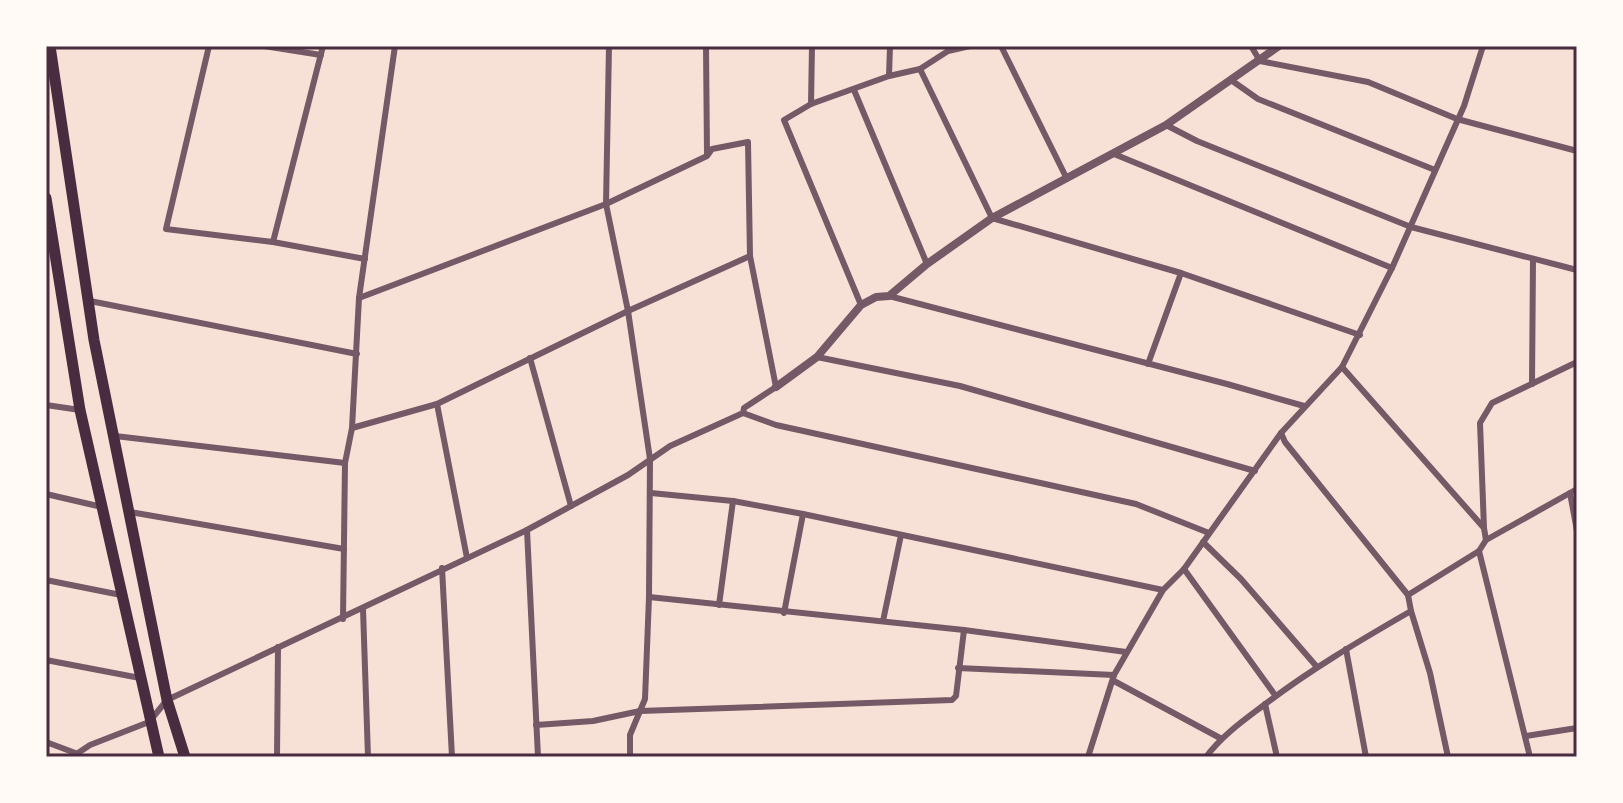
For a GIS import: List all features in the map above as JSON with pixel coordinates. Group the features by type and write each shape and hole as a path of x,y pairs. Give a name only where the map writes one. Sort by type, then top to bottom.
{"highway":[{"path":"50,46 94,340 167,700 185,757"},
{"path":"46,200 80,410 159,757"}],"street":[{"path":"209,46 166,229 273,242 365,259"},
{"path":"264,46 321,55"},
{"path":"273,242 323,46"},
{"path":"343,619 345,463 352,428 359,298 395,46"},
{"path":"609,46 606,204 628,311 650,459 645,699 630,735 630,757"},
{"path":"706,46 707,156"},
{"path":"811,104 812,46"},
{"path":"889,76 890,46"},
{"path":"861,305 784,120 811,104 889,76 920,69 948,49 970,46"},
{"path":"1001,46 1066,177"},
{"path":"1251,46 1260,61 1368,82 1457,119 1577,151"},
{"path":"889,296 927,264 992,218 1166,125 1279,46"},
{"path":"1088,757 1114,678 1163,590 1184,569 1281,433 1342,367 1360,335 1464,106 1483,46"},
{"path":"920,69 992,218 1181,273 1360,335"},
{"path":"1231,80 1258,99 1435,170"},
{"path":"854,90 927,264"},
{"path":"1166,125 1197,141 1411,227 1577,270"},
{"path":"359,298 606,204 707,156 712,149 748,142 750,256 776,387"},
{"path":"1114,154 1392,268"},
{"path":"352,428 437,404 628,311 750,256"},
{"path":"1532,384 1533,259"},
{"path":"1148,364 1181,273"},
{"path":"743,413 744,408 817,357 861,305 876,297 889,296 1304,406"},
{"path":"90,301 357,354"},
{"path":"817,357 960,386 1255,471"},
{"path":"530,358 571,506"},
{"path":"1486,540 1480,423 1492,403 1577,362"},
{"path":"1342,367 1484,528"},
{"path":"437,404 467,558"},
{"path":"46,405 80,410"},
{"path":"46,742 77,756 90,745 149,722 167,700 527,530 628,475 670,446 743,413 788,428 1136,504 1209,533"},
{"path":"1281,433 1285,442 1408,595 1430,673 1448,757"},
{"path":"113,435 345,463"},
{"path":"1408,595 1479,551 1486,540 1577,489"},
{"path":"651,493 733,501 803,514 1163,590"},
{"path":"1570,493 1577,531"},
{"path":"46,494 102,507"},
{"path":"719,605 733,501"},
{"path":"130,512 344,549"},
{"path":"784,613 803,514"},
{"path":"527,530 538,757"},
{"path":"883,621 901,535"},
{"path":"1203,542 1241,579 1317,667"},
{"path":"1479,551 1530,757"},
{"path":"442,568 452,757"},
{"path":"1184,569 1275,695"},
{"path":"46,580 122,596"},
{"path":"649,597 964,630 1126,652"},
{"path":"363,609 368,757"},
{"path":"1206,757 1220,738 1275,695 1411,611"},
{"path":"536,725 593,721 640,711 952,700 956,696 964,630"},
{"path":"277,757 278,647"},
{"path":"1346,649 1366,757"},
{"path":"46,660 140,678"},
{"path":"958,668 1114,678 1220,738"},
{"path":"1265,704 1277,757"},
{"path":"1526,736 1577,728"}]}
